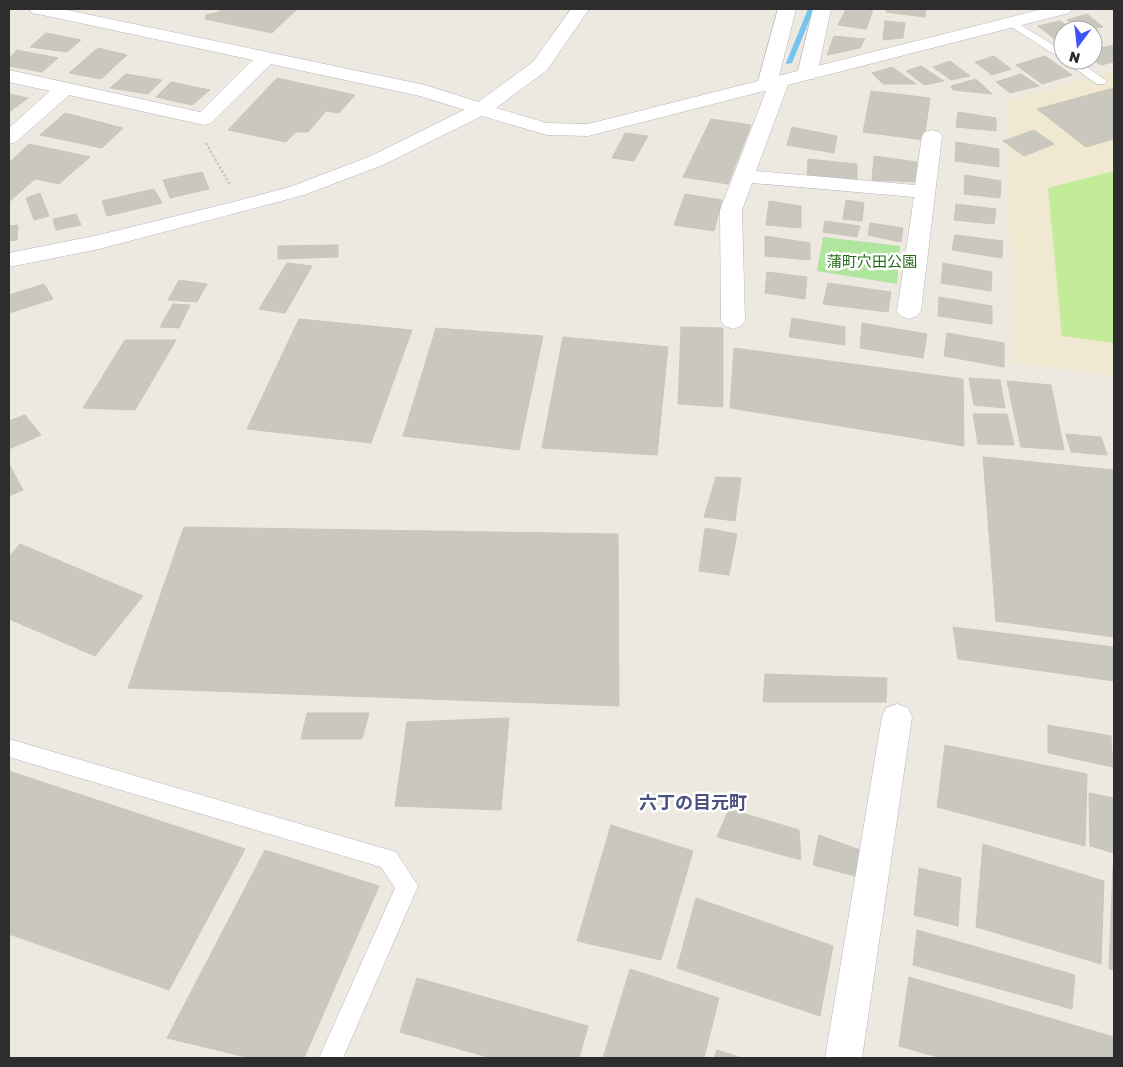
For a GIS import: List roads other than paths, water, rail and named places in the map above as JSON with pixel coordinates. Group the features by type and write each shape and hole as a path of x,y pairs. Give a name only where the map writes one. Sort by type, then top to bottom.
{"street":[{"path":"38,9 268,56 425,91 548,130 578,132 1063,9"},
{"path":"9,260 175,224 297,191 378,160 481,109 540,66 580,9"},
{"path":"732,321 731,210 744,176 773,83 787,9"},
{"path":"807,74 822,9"},
{"path":"9,76 204,119 268,56"},
{"path":"9,138 65,88"},
{"path":"909,311 932,136"},
{"path":"744,176 925,192"},
{"path":"846,1058 898,717"}],"lane":[{"path":"1011,22 1053,49"},
{"path":"1084,70 1101,81"},
{"path":"9,748 388,859 407,886 331,1058"}],"waterway":[{"path":"789,63 811,9"}],"district":[{"name":"六丁の目元町","path":"693,802"}],"park label":[{"name":"蒲町穴田公園","path":"872,261"}]}
